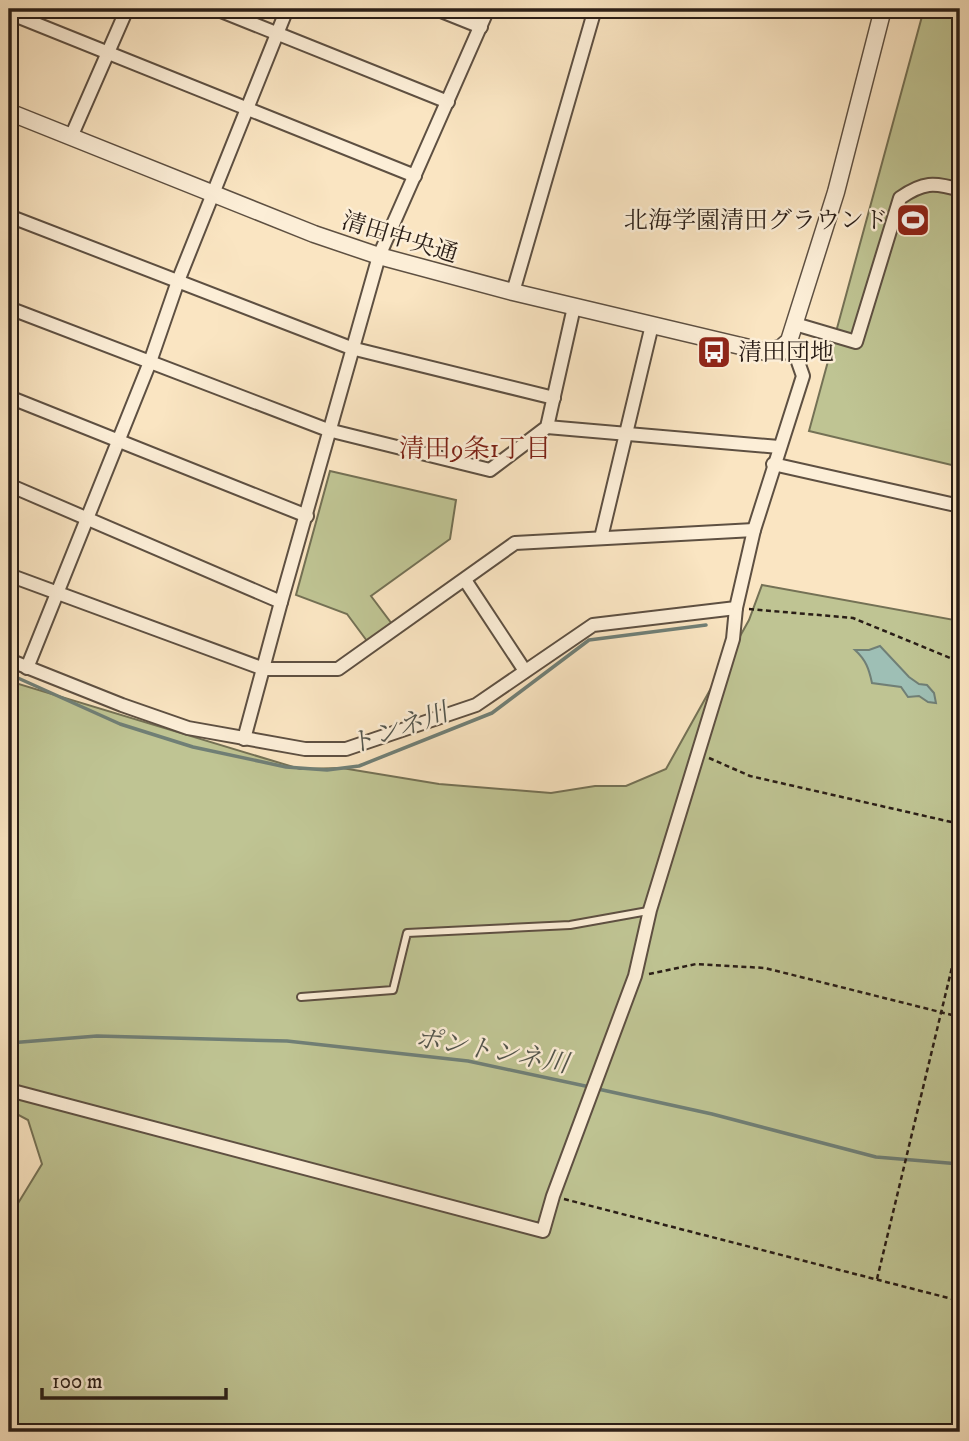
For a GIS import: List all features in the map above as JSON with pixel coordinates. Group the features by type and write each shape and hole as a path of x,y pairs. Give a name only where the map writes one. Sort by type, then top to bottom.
{"street":[{"path":"71,136 127,9"},
{"path":"216,9 448,102"},
{"path":"27,668 150,362 212,193 287,9"},
{"path":"436,9 481,27"},
{"path":"244,739 328,430 379,256 488,9"},
{"path":"513,292 595,9"},
{"path":"9,1090 543,1231 553,1196 635,976 650,910 700,754 733,639 736,608 754,530 803,376 797,359 785,344 795,324 836,192 883,9"},
{"path":"9,13 415,176"},
{"name":"清田中央通","path":"9,112 314,234 379,256 513,292 766,352 785,344"},
{"path":"795,324 856,342 900,198 914,188 928,184 960,190"},
{"path":"9,216 351,348 554,398"},
{"path":"9,307 328,430 490,470 547,427 574,307"},
{"path":"601,538 652,325"},
{"path":"9,397 306,516"},
{"path":"547,427 779,447"},
{"path":"773,464 960,506"},
{"path":"9,485 281,602"},
{"path":"9,575 264,669 338,669 515,543 754,530"},
{"path":"465,580 525,671"},
{"path":"9,660 188,728 305,749 346,749 476,705 593,625 736,608"}],"lane":[{"path":"301,997 393,990 407,933 570,925 650,910"}],"path":[{"path":"736,608 853,618 960,662"},
{"path":"700,754 750,776 960,824"},
{"path":"877,1279 960,934"},
{"path":"635,976 696,964 765,968 960,1017"},
{"path":"553,1196 960,1301"}],"green space":[{"name":"北海学園清田グラウンド","path":"924,9 960,9 960,467 809,431"},
{"path":"330,471 456,500 450,539 371,596 392,624 367,641 347,614 296,595"},
{"path":"762,585 960,621 960,1432 9,1432 9,1213 17,1205 42,1164 28,1120 9,1110 9,681 300,769 342,768 439,784 551,793 595,786 626,786 666,769 749,620"}],"water":[{"path":"880,646 909,677 919,684 927,685 934,693 936,703 928,702 919,696 908,697 901,687 872,683 862,657 855,650 869,650"}],"waterway":[{"name":"トンネ川","path":"9,674 120,724 193,747 286,767 327,770 359,766 492,713 589,640 706,625"},
{"name":"ポントンネ川","path":"9,1043 97,1036 287,1041 468,1061 590,1087"},
{"name":"ポントンネ川","path":"598,1089 712,1114 876,1157 960,1164"}],"place":[{"name":"北海学園清田グラウンド","path":"913,220"},
{"name":"清田団地","path":"714,352"}],"district":[{"name":"清田9条1丁目","path":"475,448"}]}
